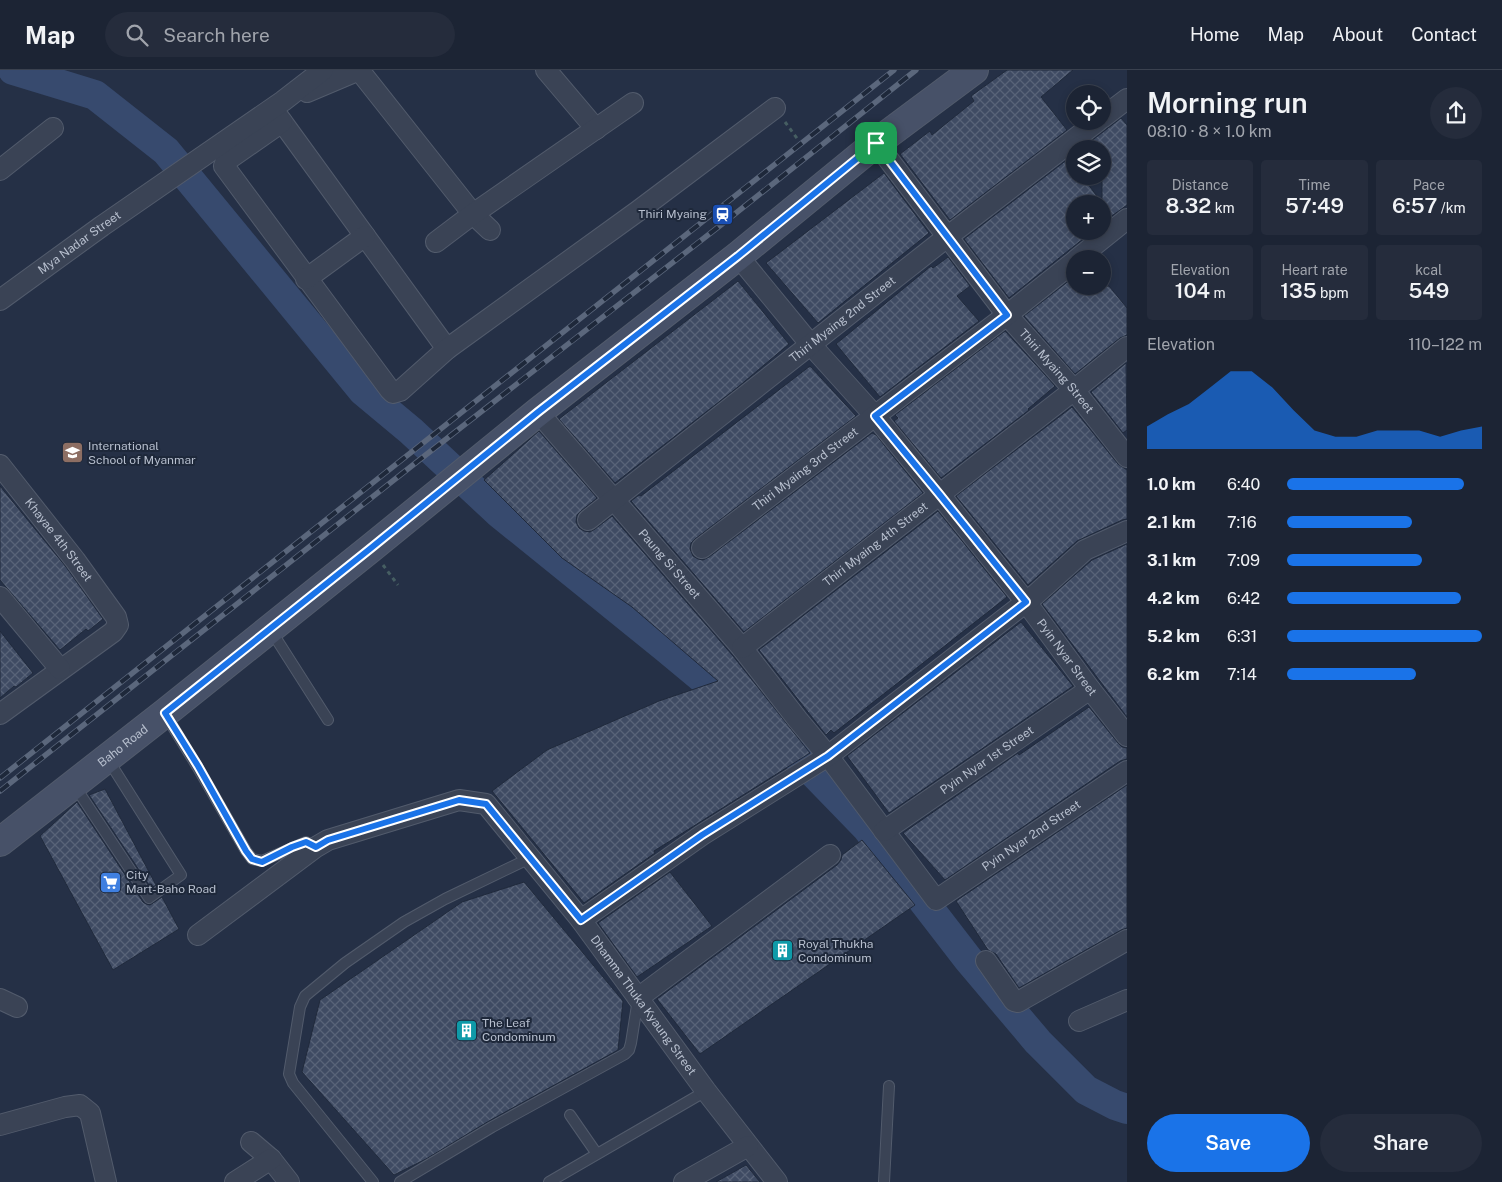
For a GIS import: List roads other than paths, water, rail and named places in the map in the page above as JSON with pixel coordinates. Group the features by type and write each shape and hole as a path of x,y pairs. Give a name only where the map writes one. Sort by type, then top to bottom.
{"main road":[{"name":"Baho Road","path":"0,842 165,713 538,412 738,256 876,143 974,70"}],"street":[{"path":"323,70 278,110 226,161 224,166 393,393 400,391 447,349 638,211 775,108"},
{"path":"278,110 359,70 473,214 490,230"},
{"path":"546,70 596,129"},
{"path":"1111,111 1127,99"},
{"path":"436,242 473,214 633,103"},
{"path":"278,110 365,236 447,349"},
{"name":"Mya Nadar Street","path":"0,300 202,157 278,110"},
{"path":"0,170 54,128"},
{"name":"Thiri Myaing 2nd Street","path":"588,520 947,237 1086,130"},
{"name":"Thiri Myaing Street","path":"876,143 1007,315 1074,390 1127,457"},
{"name":"Thiri Myaing 3rd Street","path":"1088,250 1127,218"},
{"path":"306,278 365,236"},
{"name":"Pyin Nyar Street","path":"738,256 811,345 875,416 940,495 1026,602 1127,736"},
{"name":"Thiri Myaing 3rd Street","path":"702,548 1066,268"},
{"name":"Thiri Myaing 4th Street","path":"742,648 1127,347"},
{"name":"Paung Si Street","path":"538,412 742,648 798,720 815,764"},
{"name":"Khayae 4th Street","path":"0,465 75,560 116,617 118,625 113,632 60,669"},
{"path":"581,920 702,835 815,764 1026,602 1085,550 1127,531"},
{"path":"0,596 60,669 0,714"},
{"name":"Pyin Nyar 1st Street","path":"884,831 1090,689"},
{"path":"815,764 884,831"},
{"name":"Pyin Nyar 2nd Street","path":"884,831 936,900 1127,771"},
{"name":"Dhamma Thuka Kyaung Street","path":"198,936 328,840 459,800 486,804 581,920 706,1091 777,1182"},
{"path":"638,998 830,855"},
{"path":"986,961 1014,1001 1018,1002 1127,940"},
{"path":"1079,1021 1127,1000"},
{"path":"0,1124 65,1107 80,1105 90,1113 106,1182"},
{"path":"250,1142 270,1160 289,1182"},
{"path":"684,1182 748,1146"},
{"path":"235,1182 270,1160"}],"lane":[{"path":"269,629 328,720"},
{"path":"165,713 252,859 262,862 306,842 316,847"},
{"path":"73,785 149,898 181,875 107,758"},
{"path":"373,1182 293,1083 289,1074 300,1007 305,996 345,963 404,922 445,899 530,858"},
{"path":"400,1182 492,1127 625,1054 629,1050 631,1043 638,998"},
{"path":"884,1182 889,1086"},
{"path":"549,1182 706,1091"},
{"path":"570,1115 596,1154"}],"waterway":[{"path":"13,70 95,95 166,151 363,391 411,431 499,513 803,762 867,828 968,959 1038,1042 1086,1090 1127,1109"}],"railway":[{"path":"0,778 894,70"},
{"path":"0,791 916,70"}],"place":[{"name":"Thiri Myaing","path":"723,214"},
{"name":"International School of Myanmar","path":"72,453"},
{"name":"City Mart-Baho Road","path":"110,882"},
{"name":"Royal Thukha Condominum","path":"782,951"},
{"name":"The Leaf Condominum","path":"466,1030"}]}
